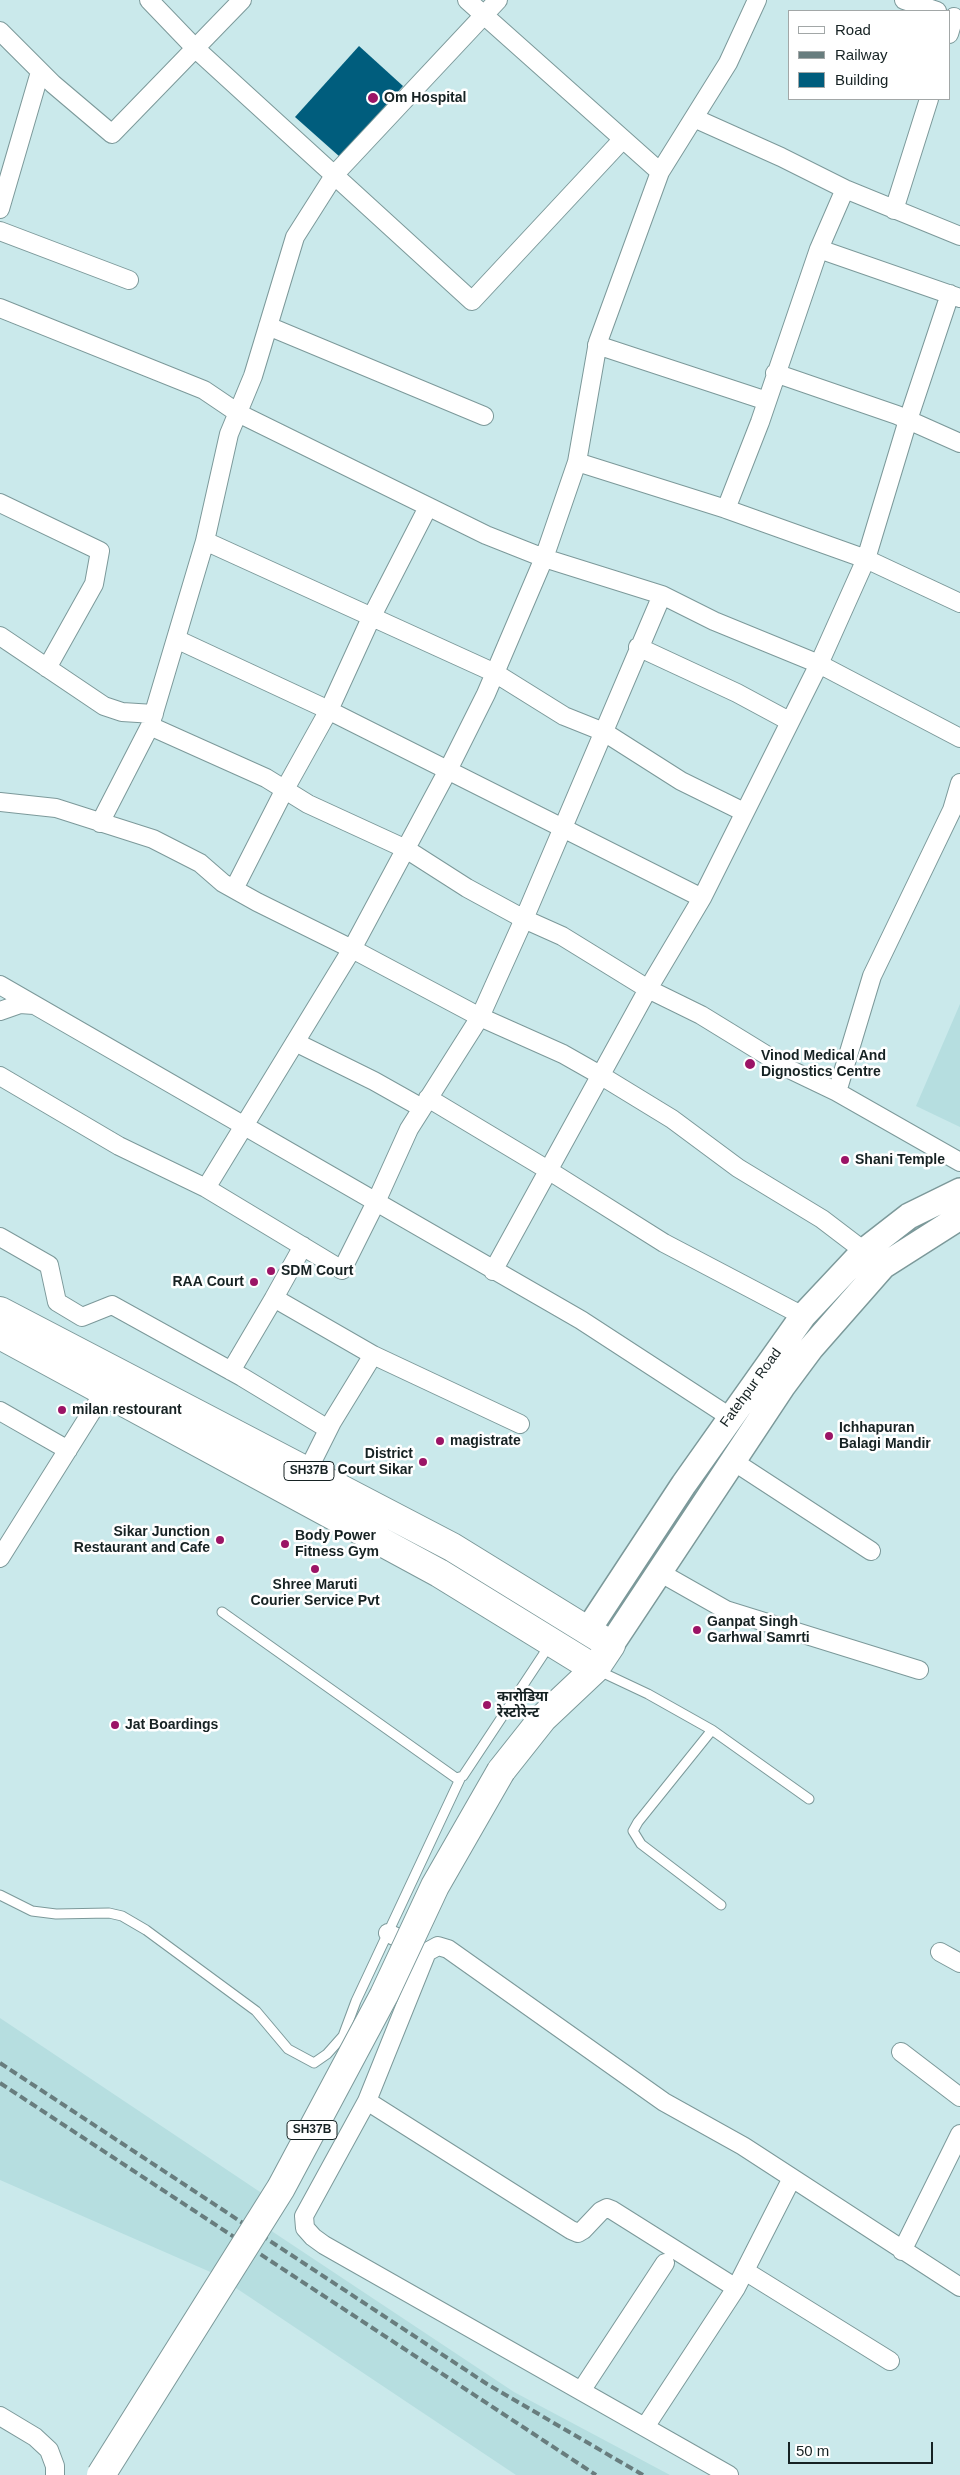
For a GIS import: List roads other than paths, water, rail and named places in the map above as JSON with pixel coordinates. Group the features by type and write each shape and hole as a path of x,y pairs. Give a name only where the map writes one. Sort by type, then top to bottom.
{"main road":[{"name":"SH37B","path":"0,1311 308,1470 452,1547 611,1645"},
{"name":"SH37B","path":"0,1335 439,1573 573,1655 611,1645"},
{"name":"SH37B","path":"101,2475 281,2188 384,1995 435,1886 501,1771 543,1718 573,1655 588,1630"}],"street":[{"path":"149,0 196,49 472,301 623,139"},
{"path":"0,31 40,72 112,134 242,0"},
{"path":"467,0 660,172"},
{"path":"100,823 152,719 205,541 229,434 253,376 295,237 335,174 498,0"},
{"path":"206,1188 352,949 448,770 495,673 544,558 577,462 597,345 660,172 728,63 757,0"},
{"path":"904,0 928,10"},
{"path":"0,209 40,72"},
{"path":"894,210 930,100"},
{"path":"694,118 845,189 960,236"},
{"path":"726,509 767,401 775,373 820,249 845,189"},
{"path":"0,231 129,280"},
{"path":"493,1271 648,989 702,898 819,664 866,559 908,420 955,296 820,249"},
{"path":"0,308 204,390 238,413 486,536 544,558 662,595 714,621 819,664 960,738"},
{"path":"268,326 484,416"},
{"path":"597,345 767,401"},
{"path":"775,373 908,420 960,442"},
{"path":"577,462 726,509 866,559 960,603"},
{"path":"0,503 100,551 94,584 47,668"},
{"path":"234,889 285,789 329,710 371,618 428,507"},
{"path":"205,541 495,673 564,716 604,732 681,781 744,812"},
{"path":"0,1076 120,1146 206,1188 342,1270 376,1202 409,1129 480,1017 524,919 638,647 662,595"},
{"path":"0,636 104,706 152,719 266,778 308,804 406,848 467,888 524,919 562,936 648,989 701,1015 789,1069 837,1092 960,1162"},
{"path":"176,639 329,710 702,898"},
{"path":"638,647 736,693 789,721"},
{"path":"837,1092 872,976 952,810 960,783"},
{"path":"0,802 56,808 153,839 200,863 223,883 234,889 480,1017 563,1054 600,1075 672,1119 738,1168 822,1219 864,1251"},
{"path":"0,985 244,1126 319,1167 493,1271 581,1320 730,1416"},
{"path":"0,1012 20,1004 34,1005"},
{"path":"295,1042 374,1081 425,1103 548,1170 664,1243 803,1316"},
{"name":"Fatehpur Road","path":"588,1630 648,1536 730,1416 803,1316 864,1251 909,1216 960,1191"},
{"path":"611,1645 782,1387 811,1348 883,1266 960,1217"},
{"path":"0,1237 49,1265 57,1302 82,1317 112,1305 231,1372 328,1430"},
{"path":"231,1372 303,1246"},
{"path":"274,1298 373,1355 520,1424"},
{"path":"308,1470 328,1430 373,1355"},
{"path":"0,1558 104,1392"},
{"path":"0,1412 68,1450"},
{"path":"733,1461 871,1551"},
{"path":"659,1572 726,1610 919,1670"},
{"path":"388,1933 427,1952"},
{"path":"728,2475 324,2244 313,2237 306,2228 304,2216 366,2101 427,1952 438,1946 448,1949 664,2102 742,2146 960,2287"},
{"path":"940,1952 960,1963"},
{"path":"901,2052 960,2097"},
{"path":"366,2101 571,2230 578,2232 584,2230 601,2211 607,2208 736,2288"},
{"path":"902,2251 960,2134"},
{"path":"645,2427 736,2288 792,2178"},
{"path":"581,2390 665,2263"},
{"path":"745,2271 890,2361"},
{"path":"0,2416 35,2437 49,2450 55,2466 55,2475"}],"lane":[{"path":"222,1612 443,1770 460,1778"},
{"path":"0,1895 32,1911 56,1914 109,1913 122,1916 146,1930 256,2011 288,2049 314,2063 327,2054 342,2036 460,1778 573,1655 712,1730 809,1799"},
{"path":"712,1730 633,1831 641,1844 721,1905"}],"railway":[{"path":"0,2063 487,2384 643,2475"},
{"path":"0,2083 596,2475"}],"place":[{"name":"Om Hospital","path":"373,98"},
{"name":"Vinod Medical And Dignostics Centre","path":"750,1064"},
{"name":"Shani Temple","path":"845,1160"},
{"name":"SDM Court","path":"271,1271"},
{"name":"RAA Court","path":"254,1282"},
{"name":"milan restourant","path":"62,1410"},
{"name":"Ichhapuran Balagi Mandir","path":"829,1436"},
{"name":"magistrate","path":"440,1441"},
{"name":"District Court Sikar","path":"423,1462"},
{"name":"Sikar Junction Restaurant and Cafe","path":"220,1540"},
{"name":"Body Power Fitness Gym","path":"285,1544"},
{"name":"Shree Maruti Courier Service Pvt","path":"315,1569"},
{"name":"Ganpat Singh Garhwal Samrti","path":"697,1630"},
{"name":"कारोडिया रेस्टोरेन्ट","path":"487,1705"},
{"name":"Jat Boardings","path":"115,1725"}]}
